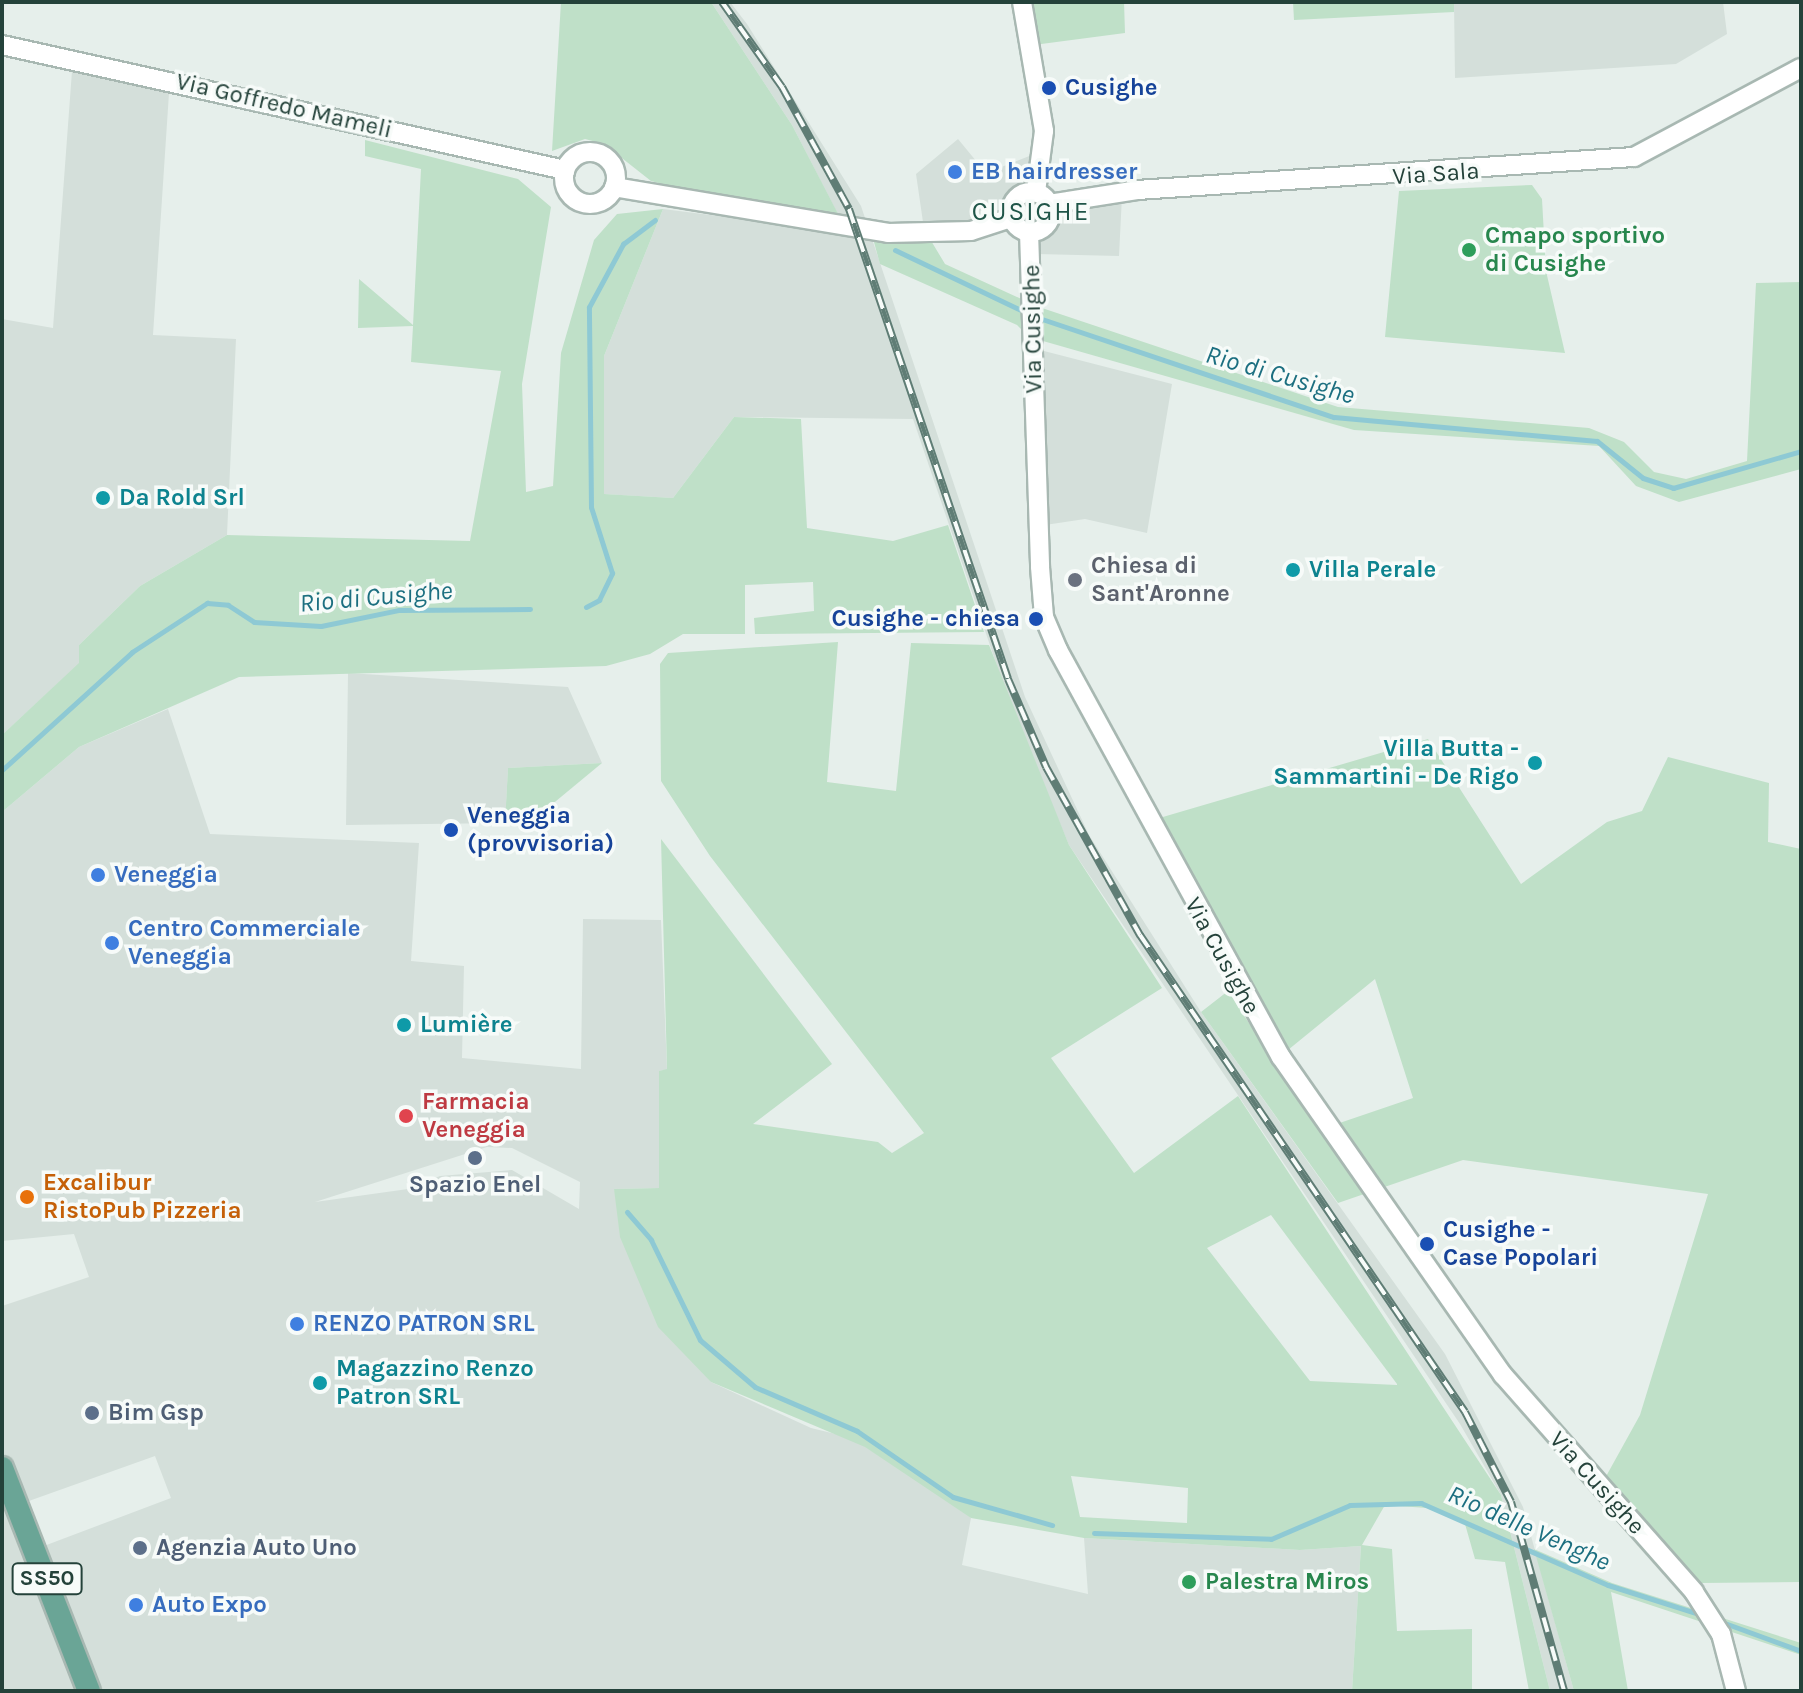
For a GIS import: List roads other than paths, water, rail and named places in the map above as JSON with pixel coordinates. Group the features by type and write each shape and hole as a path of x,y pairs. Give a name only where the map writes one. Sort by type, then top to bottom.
{"main road":[{"name":"SS50","path":"2,1468 89,1691"}],"street":[{"path":"1011,218 1029,232 1047,224 1043,198 1044,131 1022,2"},
{"name":"Via Goffredo Mameli","path":"2,45 565,170"},
{"name":"Via Sala","path":"1043,198 1634,157 1801,68"},
{"path":"598,153 611,163 614,187 598,203 582,203 565,186 565,170 574,157 598,153"},
{"path":"614,187 888,233 971,231 1011,218"},
{"path":"1011,218 1015,200 1043,198"},
{"name":"Via Cusighe","path":"1029,232 1044,617 1095,724 1237,989 1289,1069 1503,1375 1679,1573 1711,1617 1736,1691"}],"waterway":[{"name":"Rio di Cusighe","path":"586,607 599,600 612,573 591,507 589,307 623,244 655,220"},
{"name":"Rio di Cusighe","path":"895,250 1027,313"},
{"name":"Rio di Cusighe","path":"1036,317 1334,417 1597,441 1643,478 1673,488 1801,451"},
{"name":"Rio di Cusighe","path":"2,770 132,652 207,603 228,605 254,622 321,626 399,610 530,609"},
{"name":"Rio delle Venghe","path":"627,1212 651,1240 700,1340 755,1387 857,1431 953,1497 1052,1525"},
{"name":"Rio delle Venghe","path":"1094,1533 1271,1539 1350,1505 1421,1503 1608,1585 1702,1615"},
{"name":"Rio delle Venghe","path":"1719,1621 1801,1651"}],"railway":[{"path":"722,2 782,87 849,209 1008,679 1046,767 1140,935 1465,1412 1511,1502 1564,1691"}],"place":[{"name":"Cusighe","path":"1049,88"},
{"name":"EB hairdresser","path":"955,172"},
{"name":"Cmapo sportivo di Cusighe","path":"1469,250"},
{"name":"Da Rold Srl","path":"103,498"},
{"name":"Villa Perale","path":"1293,570"},
{"name":"Chiesa di Sant'Aronne","path":"1075,580"},
{"name":"Cusighe - chiesa","path":"1036,619"},
{"name":"Villa Butta - Sammartini - De Rigo","path":"1535,763"},
{"name":"Veneggia (provvisoria)","path":"451,830"},
{"name":"Veneggia","path":"98,875"},
{"name":"Centro Commerciale Veneggia","path":"112,943"},
{"name":"Lumière","path":"404,1025"},
{"name":"Farmacia Veneggia","path":"406,1116"},
{"name":"Spazio Enel","path":"475,1158"},
{"name":"Excalibur RistoPub Pizzeria","path":"27,1197"},
{"name":"Cusighe - Case Popolari","path":"1427,1244"},
{"name":"RENZO PATRON SRL","path":"297,1324"},
{"name":"Magazzino Renzo Patron SRL","path":"320,1383"},
{"name":"Bim Gsp","path":"92,1413"},
{"name":"Agenzia Auto Uno","path":"140,1548"},
{"name":"Palestra Miros","path":"1189,1582"},
{"name":"Auto Expo","path":"136,1605"}],"district":[{"name":"CUSIGHE","path":"1031,212"}]}
